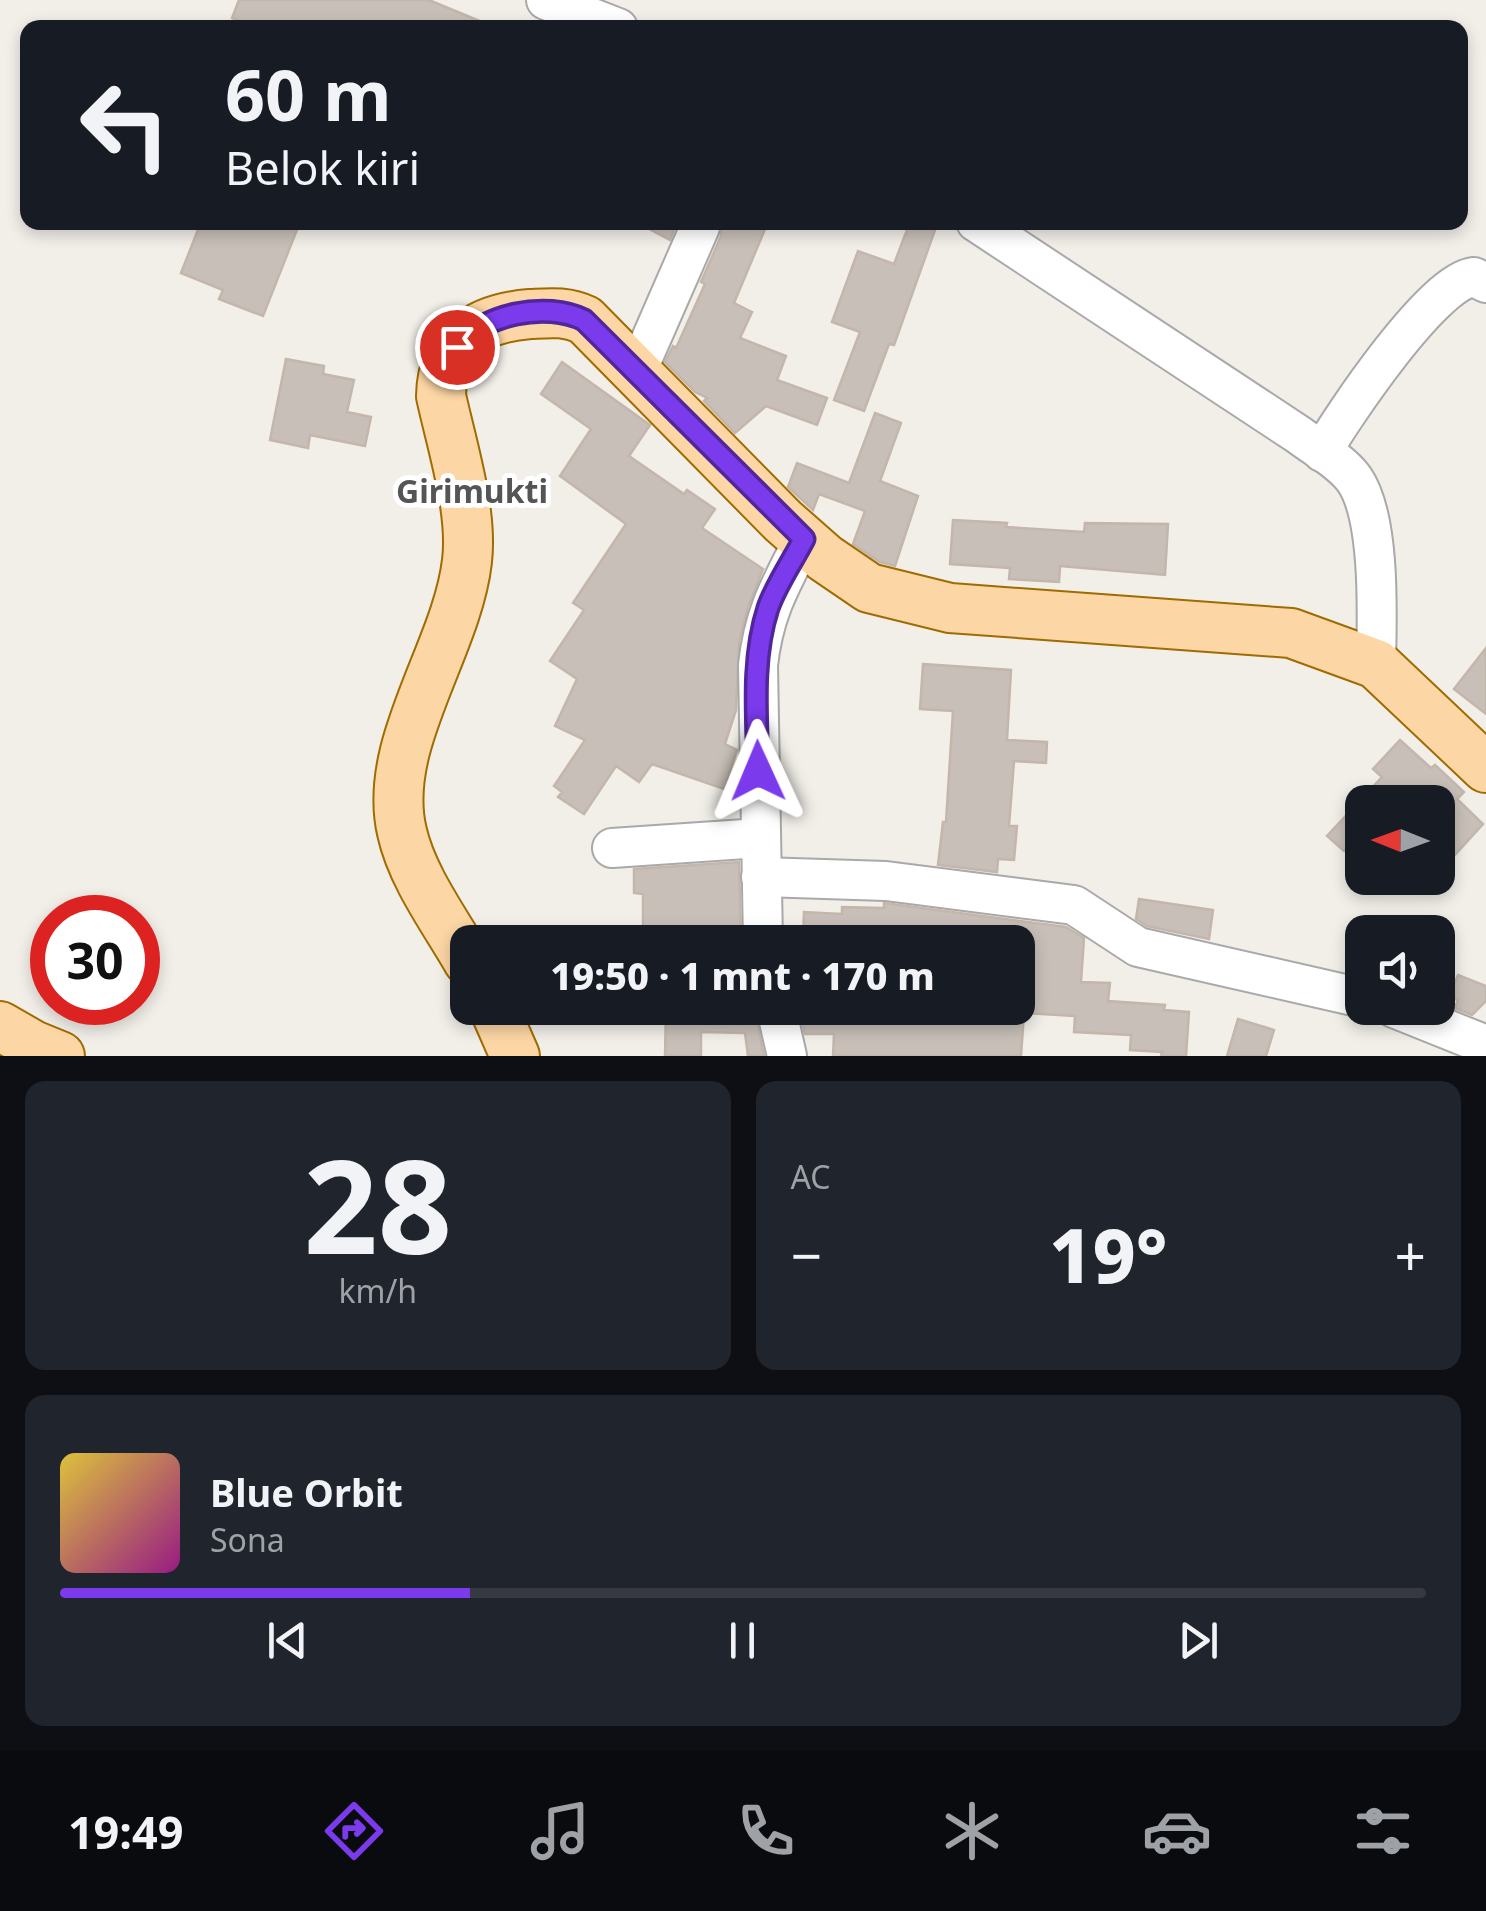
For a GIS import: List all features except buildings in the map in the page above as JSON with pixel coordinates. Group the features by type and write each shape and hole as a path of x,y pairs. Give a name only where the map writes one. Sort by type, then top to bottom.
{"main road":[{"path":"450,929 412,862 398,802 406,750 460,599 467,561 466,520 441,380 457,347 479,326 504,316 554,312 584,320 804,539 844,573 869,588 950,608 1291,632 1376,664 1486,768"},
{"path":"502,1025 516,1056"},
{"path":"0,1026 60,1056"}],"street":[{"path":"546,0 597,20"},
{"path":"636,372 699,230"},
{"path":"988,230 1350,474 1363,499 1377,587 1376,664"},
{"path":"1322,452 1372,375 1452,285 1474,277 1486,283"},
{"path":"763,925 757,704 762,631 770,604 804,539"},
{"path":"612,848 760,838"},
{"path":"762,877 886,881 1074,904 1138,947 1345,994"},
{"path":"780,1025 787,1056"},
{"path":"1436,1025 1486,1045"}],"district":[{"name":"Girimukti","path":"472,490"}],"route":[{"path":"457,347 479,326 504,316 554,312 575,315 592,326 804,539 770,604 762,631 758,665 758,771"}]}
